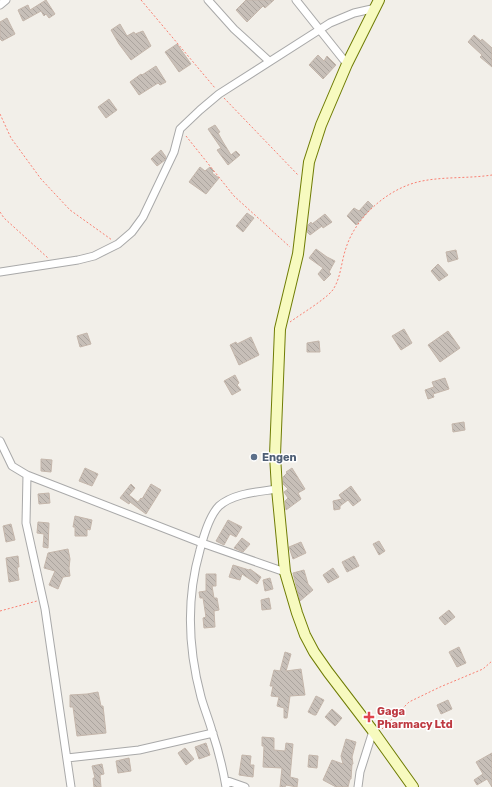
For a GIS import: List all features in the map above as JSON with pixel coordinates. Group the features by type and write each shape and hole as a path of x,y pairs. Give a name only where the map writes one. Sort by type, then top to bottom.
{"main road":[{"path":"377,4 347,64 321,125 310,162 298,254 280,329 275,455 285,572 297,613 314,652 413,787"}],"street":[{"path":"0,5 6,0"},
{"path":"208,0 234,29 269,61"},
{"path":"296,0 347,64"},
{"path":"0,272 78,260 94,256 118,244 132,232 143,217 174,152 180,129 219,94 269,61 320,29 341,18 377,4"},
{"path":"0,441 12,466 26,475 202,543 285,572"},
{"path":"26,475 26,523 43,599 71,787"},
{"path":"245,787 226,783 213,733 201,696 190,639 189,609 191,586 195,566 212,515 222,504 238,497 277,489"},
{"path":"67,758 139,750 213,733"},
{"path":"358,787 360,772 374,734"}],"path":[{"path":"0,114 11,138 41,179 70,210 118,244"},
{"path":"180,129 234,196 298,254"},
{"path":"280,329 331,292 339,277 346,248 352,233 371,209 383,198 414,183 431,180 492,175"},
{"path":"0,212 4,218 54,264"},
{"path":"0,611 43,599"},
{"path":"374,734 409,702 483,668 492,660"}],"building":[{"path":"46,0 55,14 49,18 46,14 44,16 41,11 23,21 18,10 28,5 30,10"},
{"path":"246,0 274,0 265,8 263,6 247,22 236,10"},
{"path":"7,18 15,34 2,41 0,39 0,22"},
{"path":"120,24 127,36 134,32 135,34 143,31 151,46 131,60 111,30"},
{"path":"474,35 481,41 482,39 492,48 492,67 480,57 482,55 468,42"},
{"path":"177,44 191,64 179,72 165,52"},
{"path":"318,55 324,61 327,56 336,65 323,79 309,65"},
{"path":"156,66 166,82 160,85 158,83 139,95 130,82"},
{"path":"109,99 117,110 106,118 98,107"},
{"path":"215,125 231,155 236,151 240,155 228,165 217,150 221,148 208,129"},
{"path":"161,150 166,157 165,160 157,166 151,159"},
{"path":"200,167 205,171 210,167 214,171 212,173 219,178 206,194 189,182"},
{"path":"368,201 373,206 356,225 347,216 354,208 359,211"},
{"path":"247,213 254,218 243,232 236,226"},
{"path":"325,214 332,222 323,228 322,226 310,235 307,232 308,225 311,222 312,224"},
{"path":"316,249 335,261 329,272 331,274 324,281 318,274 323,268 309,258"},
{"path":"456,250 458,259 448,262 446,252"},
{"path":"438,264 448,275 439,281 431,271"},
{"path":"404,329 412,343 401,350 392,336"},
{"path":"448,331 460,348 440,362 428,345"},
{"path":"87,333 91,344 80,347 77,336"},
{"path":"251,337 259,355 239,365 230,345 236,342 237,344"},
{"path":"319,341 320,352 307,352 307,343"},
{"path":"235,375 239,383 237,385 241,390 232,395 224,381"},
{"path":"445,378 449,389 433,394 434,397 428,399 425,390 434,387 432,382"},
{"path":"464,422 465,430 453,432 452,424"},
{"path":"41,459 52,460 51,472 41,471"},
{"path":"85,468 98,474 92,486 79,481"},
{"path":"292,468 305,489 298,493 301,499 286,510 285,501 288,498 284,492 288,489 283,484 283,477 287,473 286,472"},
{"path":"131,484 135,488 129,495 138,502 141,498 142,499 151,484 161,490 146,514 130,502 129,504 120,498"},
{"path":"351,486 361,500 353,506 348,500 340,506 340,509 334,510 333,501 342,499 339,495"},
{"path":"49,493 50,503 39,504 38,494"},
{"path":"75,516 92,520 90,530 87,529 87,536 75,536 75,527 73,527"},
{"path":"228,520 242,527 236,537 230,534 224,545 216,541"},
{"path":"38,522 49,523 48,548 43,547 44,534 37,533"},
{"path":"11,524 15,540 6,542 3,526"},
{"path":"242,538 250,544 243,552 234,548"},
{"path":"379,541 385,551 379,555 373,544"},
{"path":"301,542 306,553 293,559 289,547"},
{"path":"68,549 70,559 70,576 63,577 58,589 49,585 55,571 44,568 48,553"},
{"path":"18,556 19,567 17,567 19,580 9,582 6,558"},
{"path":"354,556 359,566 347,572 342,562"},
{"path":"233,565 249,570 250,569 261,577 257,584 242,574 240,580 229,577"},
{"path":"333,568 339,577 328,583 323,575"},
{"path":"304,570 308,584 313,590 300,601 293,573"},
{"path":"206,574 216,574 216,586 212,586 214,598 217,598 219,610 214,611 215,627 204,628 203,618 206,617 203,598 200,598 199,592 206,591"},
{"path":"270,578 273,589 265,591 263,580"},
{"path":"269,598 271,609 262,610 261,600"},
{"path":"449,610 455,617 445,625 439,618"},
{"path":"459,647 466,663 457,667 449,652"},
{"path":"285,652 291,654 286,671 301,669 305,695 290,696 287,718 284,718 284,708 277,706 279,697 271,696 273,686 270,686 274,670 280,671"},
{"path":"98,692 101,706 103,706 106,733 77,736 73,707 70,707 70,695"},
{"path":"316,696 324,700 316,715 314,715 308,712"},
{"path":"448,700 452,709 441,714 437,705"},
{"path":"332,709 342,718 335,726 325,717"},
{"path":"262,737 274,738 274,750 285,751 286,743 293,744 290,777 298,779 297,787 286,785 285,787 280,787 282,768 263,767 264,746 262,746"},
{"path":"346,739 356,742 352,757 353,764 351,779 348,787 336,787 323,780 332,760 343,764 341,756"},
{"path":"206,743 210,755 199,759 195,747"},
{"path":"185,748 194,759 186,765 178,753"},
{"path":"492,753 492,787 487,779 477,785 474,780 483,774 476,762"},
{"path":"242,755 251,756 250,765 254,765 253,777 239,775"},
{"path":"309,755 318,756 317,768 308,767"},
{"path":"129,758 131,771 118,773 116,761"},
{"path":"102,764 104,774 100,775 101,787 94,787 93,778 95,778 92,766"}],"place":[{"name":"Engen","path":"254,457"},
{"name":"Gaga Pharmacy Ltd","path":"369,717"}]}
